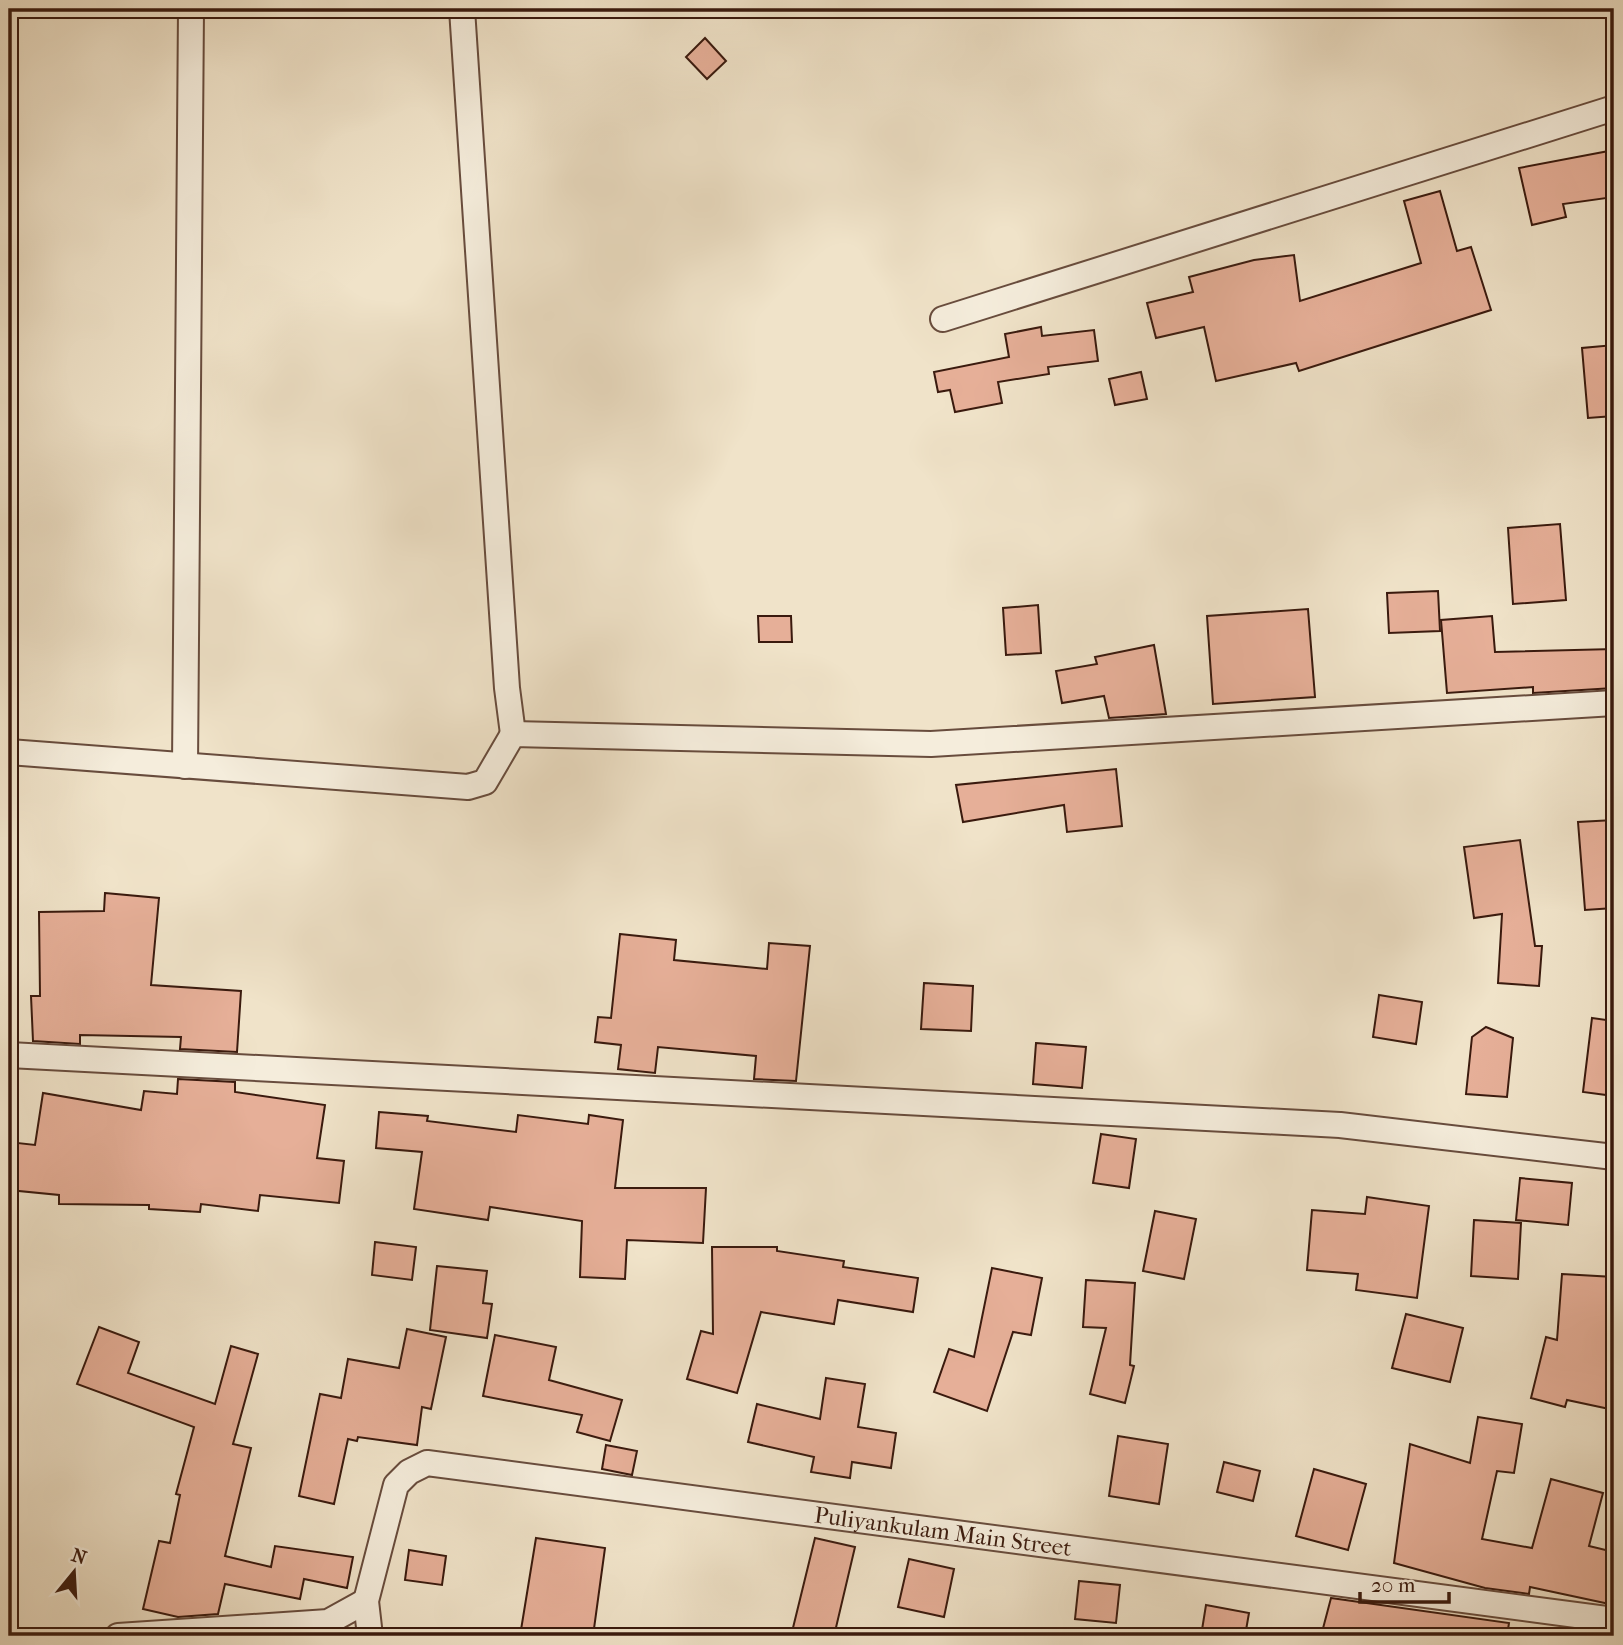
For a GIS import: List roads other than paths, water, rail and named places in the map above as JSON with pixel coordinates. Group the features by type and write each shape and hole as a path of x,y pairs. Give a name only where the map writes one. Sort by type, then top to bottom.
{"street":[{"path":"185,766 191,9"},
{"path":"9,752 468,787 485,782 513,734 507,688 463,9"},
{"path":"943,319 1614,108"},
{"path":"513,734 931,744 1614,703"},
{"path":"9,1055 1340,1125 1614,1157"},
{"name":"Puliyankulam Main Street","path":"366,1601 396,1485 409,1472 427,1463 1614,1620"},
{"path":"118,1636 328,1622 366,1601 370,1636"}]}
